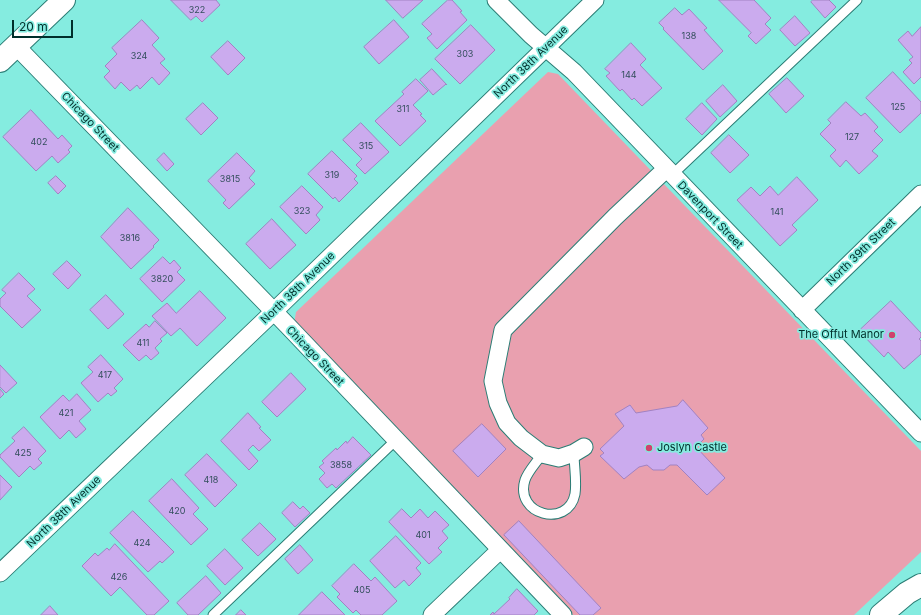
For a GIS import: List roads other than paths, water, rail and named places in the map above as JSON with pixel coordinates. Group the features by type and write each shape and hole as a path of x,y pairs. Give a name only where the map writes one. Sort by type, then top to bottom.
{"street":[{"path":"0,61 64,0"},
{"name":"Davenport Street","path":"496,0 518,22 574,72 921,433"},
{"name":"North 38th Avenue","path":"0,573 274,312 595,0"},
{"name":"Chicago Street","path":"16,46 274,312 563,615"},
{"path":"579,450 559,458 542,454 521,438 507,423 498,403 493,381 502,330 615,217 669,172"},
{"name":"North 39th Street","path":"802,310 921,194"},
{"path":"432,615 500,550"},
{"path":"881,615 916,586"}],"lane":[{"path":"669,172 857,0"},
{"path":"213,615 396,440"},
{"path":"542,454 526,480 524,488 525,497 535,510 543,514 551,514 560,513 567,508 573,498 579,450"}],"place":[{"name":"The Offut Manor","path":"892,335"},
{"name":"Joslyn Castle","path":"649,448"}]}
